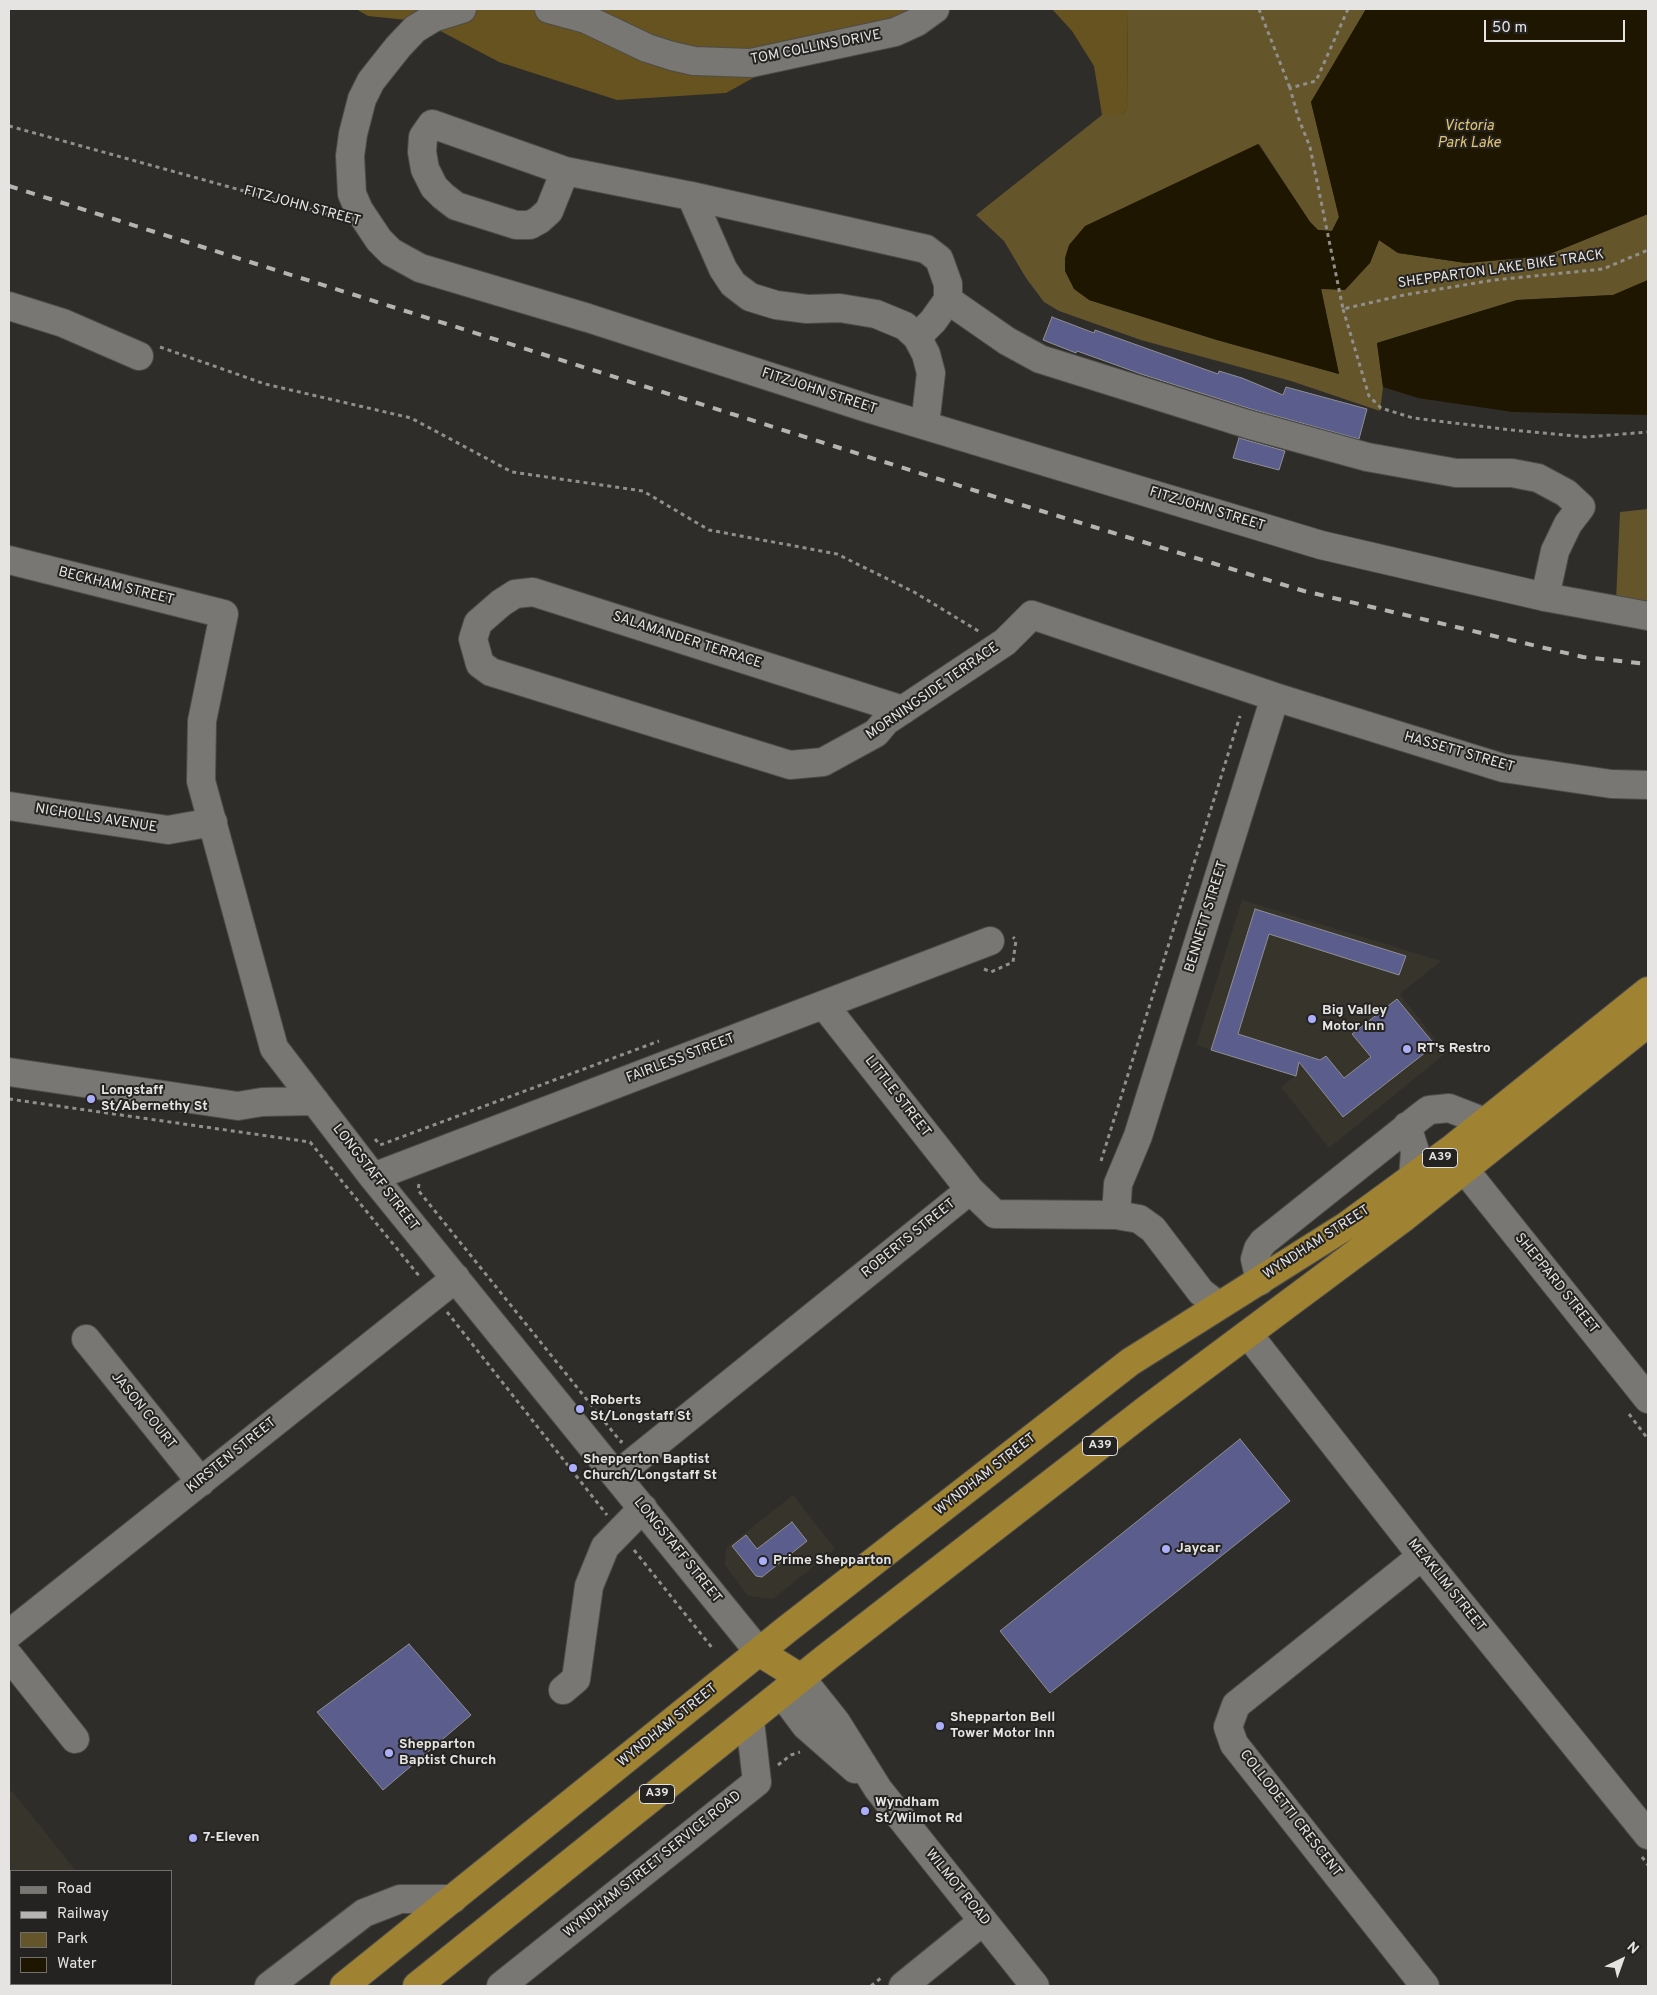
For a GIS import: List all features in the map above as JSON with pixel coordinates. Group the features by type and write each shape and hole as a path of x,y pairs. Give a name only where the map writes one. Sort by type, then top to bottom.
{"highway":[{"name":"WYNDHAM STREET","path":"344,1986 759,1652 1130,1362 1346,1226 1413,1178 1485,1122 1648,991"},
{"name":"WYNDHAM STREET","path":"417,1986 750,1721 791,1686 1147,1409 1402,1219 1648,1023"},
{"path":"1218,1306 1248,1334"},
{"path":"759,1652 791,1686"}],"street":[{"path":"368,225 352,194 350,175 352,134 362,99 370,81 415,29 433,18 462,9"},
{"name":"TOM COLLINS DRIVE","path":"549,9 586,19 647,48 672,56 694,61 751,63 895,32 917,22 935,9"},
{"path":"565,171 549,211 530,225 516,225 456,206 443,196 434,186 425,169 422,152 423,137 432,124 565,171 691,196 926,249 939,259 948,284 948,300 933,321 917,337"},
{"path":"691,196 722,269 733,284 750,297 776,305 807,310 840,308 876,314 904,326 917,337 926,354 931,373 925,425"},
{"name":"FITZJOHN STREET","path":"368,225 391,252 420,268 588,318 925,425 1321,545 1545,597 1648,616"},
{"path":"948,300 1007,341 1040,359 1237,422 1367,456 1456,473 1512,473 1538,478 1566,493 1581,507 1568,524 1555,551 1545,597"},
{"path":"9,306 63,323 139,356"},
{"name":"BECKHAM STREET","path":"9,560 224,614"},
{"name":"SALAMANDER TERRACE","path":"478,623 515,594 533,592 903,710"},
{"name":"LONGSTAFF STREET","path":"224,614 202,721 201,781 274,1048 373,1177 759,1652"},
{"name":"MORNINGSIDE TERRACE","path":"478,623 473,639 476,653 480,664 491,672 790,765 823,762 876,733 886,721 1005,642 1032,615 1275,697"},
{"name":"HASSETT STREET","path":"1275,697 1503,768 1611,784 1648,785"},
{"name":"BENNETT STREET","path":"1125,1216 1118,1184 1138,1136 1275,697"},
{"name":"NICHOLLS AVENUE","path":"9,806 168,830 212,822"},
{"name":"FAIRLESS STREET","path":"373,1177 1001,938"},
{"name":"LITTLE STREET","path":"824,1005 970,1190"},
{"path":"9,1072 238,1106 262,1102 315,1101"},
{"path":"1260,1281 1255,1259 1258,1249 1263,1242 1429,1110 1439,1108 1460,1111 1485,1122"},
{"path":"1407,1126 1415,1151 1413,1178"},
{"name":"SHEPPARD STREET","path":"1464,1169 1648,1399"},
{"path":"970,1190 995,1214 1125,1216 1153,1229 1201,1292 1218,1306"},
{"name":"ROBERTS STREET","path":"616,1475 970,1190"},
{"name":"KIRSTEN STREET","path":"9,1634 456,1278"},
{"name":"MEAKLIM STREET","path":"1248,1334 1422,1556 1648,1835"},
{"name":"JASON COURT","path":"86,1339 200,1482"},
{"path":"563,1690 576,1680 589,1586 605,1547 643,1508"},
{"name":"COLLODETTI CRESCENT","path":"1422,1556 1236,1705 1228,1727 1234,1744 1425,1986"},
{"path":"9,1656 75,1738"},
{"name":"WILMOT ROAD","path":"791,1686 806,1726 878,1789"},
{"name":"WILMOT ROAD","path":"791,1686 836,1722 878,1789 1035,1986"},
{"path":"750,1721 757,1782"},
{"name":"WYNDHAM STREET SERVICE ROAD","path":"501,1986 757,1782"},
{"path":"270,1986 364,1913 400,1899 453,1899"},
{"path":"903,1986 983,1921"}],"path":[{"path":"1259,9 1290,88 1298,117 1310,147 1343,309 1368,396 1381,408 1413,418 1586,437 1648,432"},
{"path":"1290,88 1316,81 1348,9"},
{"name":"FITZJOHN STREET","path":"9,126 368,225"},
{"name":"SHEPPARTON LAKE BIKE TRACK","path":"1343,309 1404,294 1494,280 1603,269 1648,250"},
{"path":"139,356 160,347 265,384 411,418 512,472 643,491 709,530 837,554 914,592 983,634 1005,642"},
{"path":"1100,1162 1240,716"},
{"path":"976,964 992,972 1013,962 1016,940 1001,938"},
{"path":"374,1138 380,1145 667,1038"},
{"path":"419,1182 418,1190 621,1442 629,1435"},
{"path":"757,1782 791,1754 803,1751 836,1752"}],"shaded area":[{"path":"356,9 914,9 886,26 771,68 726,93 617,100 499,62 431,26 407,20 368,16"},
{"path":"1052,9 1128,9 1127,109 1122,115 1102,115 1094,66 1072,31"},
{"name":"Big Valley Motor Inn","path":"1242,900 1441,961 1400,994 1446,1053 1329,1148 1281,1087 1295,1076 1196,1045"},
{"path":"793,1495 835,1549 773,1599 748,1596 725,1565 726,1548"},
{"path":"12,1791 75,1870 10,1870 10,1985 168,1986 9,1986 9,1793"}],"green space":[{"path":"1128,9 1366,9 1311,102 1339,217 1332,231 1318,230 1310,222 1259,144 1089,300 1217,340 1339,374 1321,288 1370,263 1379,240 1398,253 1466,263 1545,256 1648,214 1648,280 1613,295 1517,300 1377,343 1383,387 1380,411 1291,381 1141,340 1059,311 1044,302 1026,278 1004,241 976,215 1102,115 1122,115 1127,109"},
{"path":"1648,509 1648,604 1616,601 1620,512"}],"water":[{"name":"Victoria Park Lake","path":"1366,9 1648,9 1648,214 1545,256 1466,263 1398,253 1379,240 1370,263 1345,290 1321,289 1339,374 1217,340 1089,300 1074,289 1065,271 1065,258 1069,245 1085,226 1258,144 1310,222 1318,230 1332,231 1339,217 1311,102"},
{"path":"1648,280 1648,415 1513,412 1418,398 1383,387 1377,343 1517,300 1613,295"}],"building":[{"path":"1052,317 1094,333 1095,330 1218,374 1219,371 1242,378 1283,395 1286,387 1367,409 1359,439 1251,409 1141,374 1077,351 1076,353 1043,340"},
{"path":"1239,438 1285,451 1279,470 1233,458"},
{"path":"1255,909 1406,956 1399,975 1269,934 1238,1034 1320,1060 1326,1056 1344,1078 1371,1057 1352,1034 1397,999 1435,1045 1343,1117 1299,1062 1296,1076 1211,1050"},
{"path":"1240,1439 1290,1501 1050,1693 1000,1631"},
{"name":"Prime Shepparton","path":"792,1522 807,1541 762,1577 756,1576 732,1546 746,1535 757,1549"},
{"name":"Shepparton Baptist Church","path":"409,1644 471,1715 383,1790 317,1712"}],"railway":[{"path":"9,186 986,494 1304,591 1583,657 1648,664"}],"place":[{"name":"Big Valley Motor Inn","path":"1312,1019"},
{"name":"RT's Restro","path":"1407,1049"},
{"name":"Longstaff St/Abernethy St","path":"91,1099"},
{"name":"Roberts St/Longstaff St","path":"580,1409"},
{"name":"Shepperton Baptist Church/Longstaff St","path":"573,1468"},
{"name":"Jaycar","path":"1166,1549"},
{"name":"Prime Shepparton","path":"763,1561"},
{"name":"Shepparton Bell Tower Motor Inn","path":"940,1726"},
{"name":"Shepparton Baptist Church","path":"389,1753"},
{"name":"Wyndham St/Wilmot Rd","path":"865,1811"},
{"name":"7-Eleven","path":"193,1838"}]}
